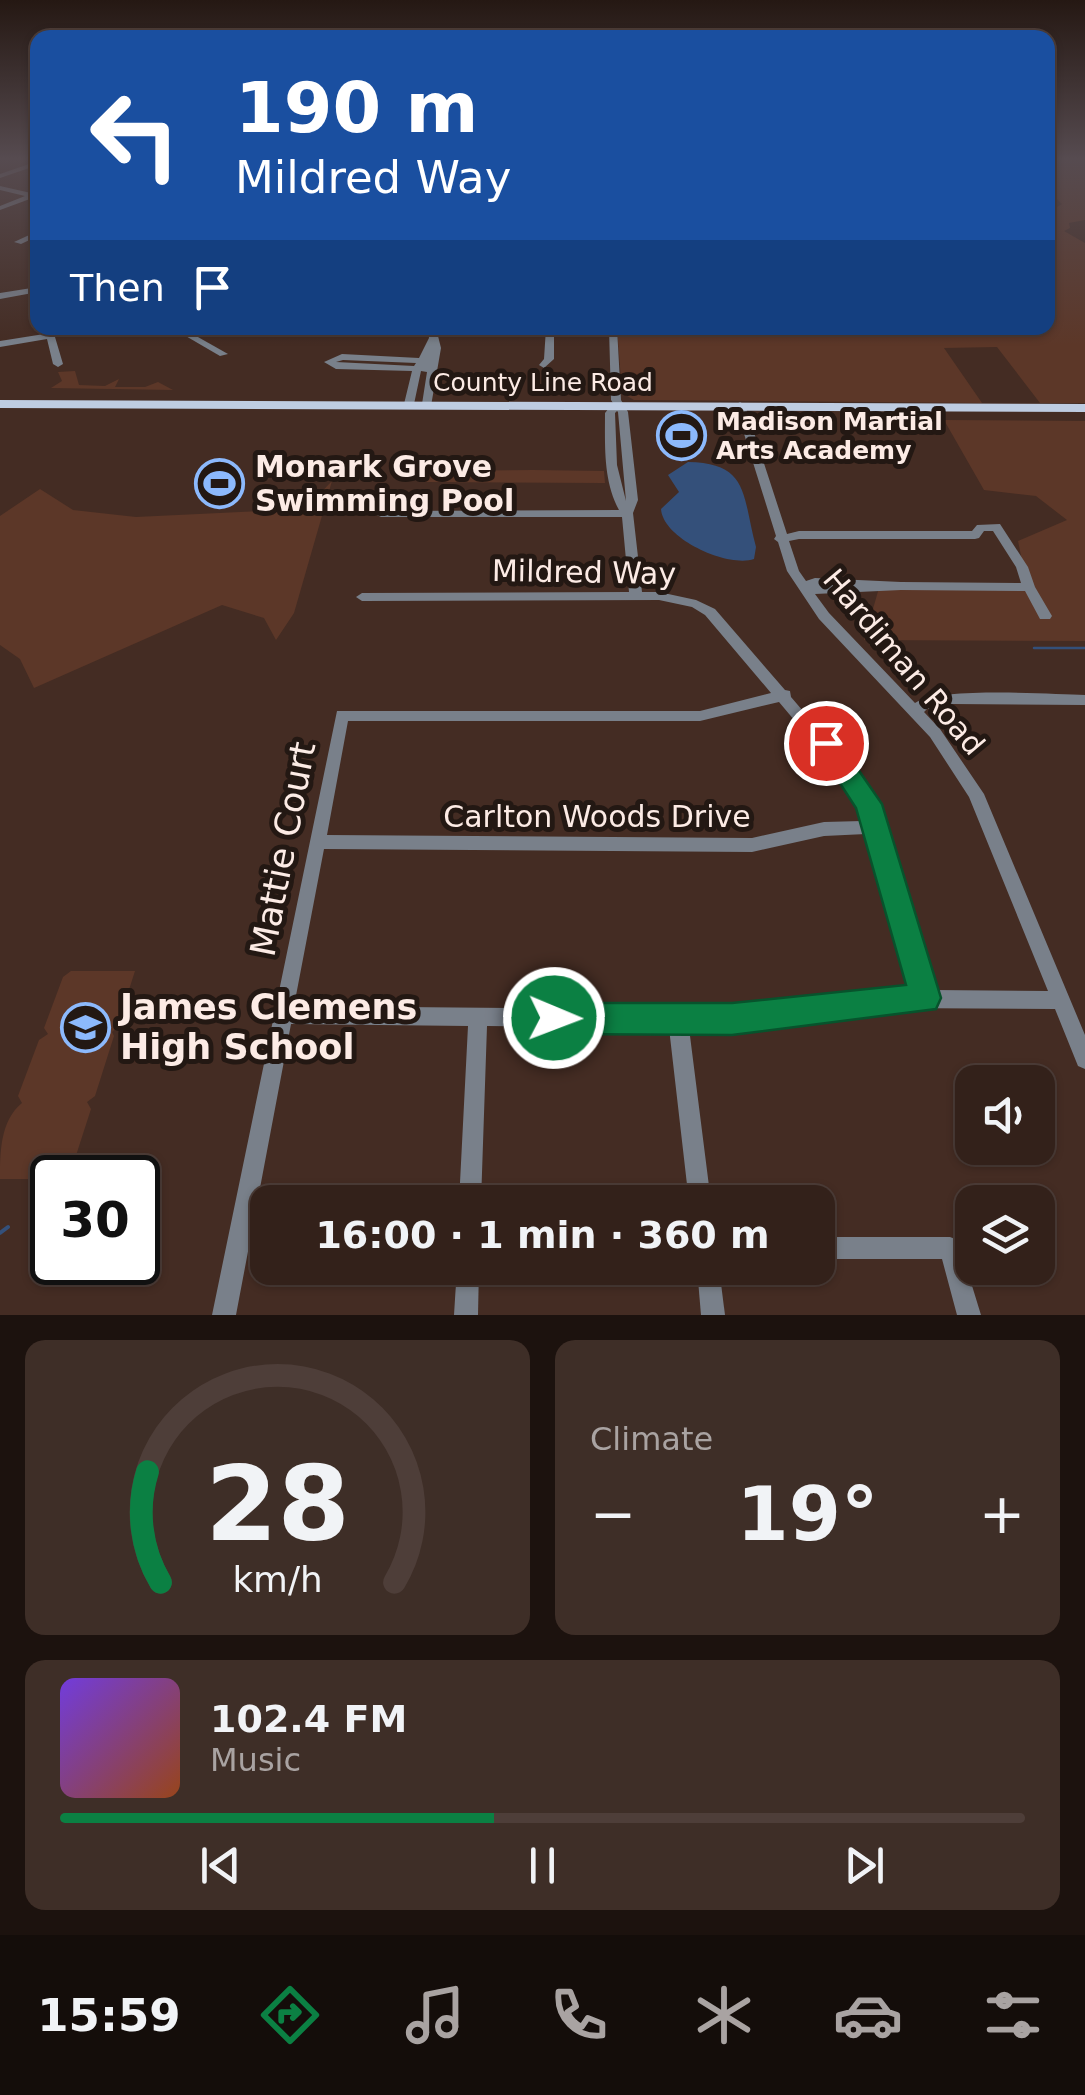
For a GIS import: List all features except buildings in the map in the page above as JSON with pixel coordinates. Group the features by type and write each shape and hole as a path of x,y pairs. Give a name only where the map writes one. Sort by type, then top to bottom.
{"main road":[{"name":"County Line Road","path":"0,404 1085,408"}],"street":[{"path":"18,242 30,237"},
{"path":"0,296 30,290"},
{"path":"0,344 64,335"},
{"path":"189,335 224,354"},
{"path":"409,404 418,365 432,335"},
{"path":"427,404 433,335"},
{"path":"544,364 549,359 550,335"},
{"path":"612,335 617,405 610,413 612,450 617,500 627,513 636,596"},
{"path":"51,338 58,364"},
{"path":"418,365 342,358 329,362 336,366 433,365"},
{"name":"Hardiman Road","path":"740,405 779,535 806,586 858,654 917,712 976,794 1085,1059"},
{"path":"381,514 627,513"},
{"path":"779,535 975,535 980,528 996,528 1022,566 1044,616"},
{"path":"806,586 816,590 1028,587"},
{"name":"Mildred Way","path":"362,597 636,596 677,599 710,612 854,776 874,827 925,998"},
{"name":"Mattie Court","path":"224,1315 342,714 700,716 785,695"},
{"path":"917,712 960,707 961,702 1085,700"},
{"name":"Carlton Woods Drive","path":"317,842 752,845 834,828 874,827"},
{"path":"284,1015 732,1019 925,998 1062,1000"},
{"path":"471,1185 478,1018"},
{"path":"678,1020 698,1185"},
{"path":"835,1248 950,1248 968,1315"},
{"path":"466,1315 467,1285"},
{"path":"710,1285 713,1315"}],"shaded area":[{"path":"1055,221 1078,221 1069,223 1070,228 1064,231 1085,243 1085,403 1040,403 997,347 944,348 982,403 634,400 622,393 618,335 1055,335"},
{"path":"75,371 79,385 105,386 119,379 115,387 145,387 158,382 173,390 51,388 62,381 58,372"},
{"path":"944,420 1085,421 1085,641 864,640 879,588 1027,585 1018,541 1067,520 1036,496 984,490"},
{"path":"430,471 604,471 605,483 424,482"},
{"path":"332,481 294,613 276,640 264,618 222,605 34,688 20,659 0,645 0,516 40,489 73,510 136,517 305,509"},
{"path":"71,971 135,971 112,1032 95,1096 87,1102 91,1109 76,1155 30,1155 30,1179 0,1179 5,1128 22,1103 18,1096 39,1040 48,1034 44,1028 63,977"}],"water":[{"path":"688,462 723,469 740,486 756,547 754,559 729,559 698,549 665,520 661,509 679,492 668,475"}],"waterway":[{"path":"1034,648 1085,648"},
{"path":"0,1233 8,1227"}],"place":[{"name":"Madison Martial Arts Academy","path":"681,435"},
{"name":"Monark Grove Swimming Pool","path":"220,483"},
{"name":"James Clemens High School","path":"85,1027"}],"route":[{"path":"554,1018 732,1019 925,998 869,804 846,766 826,743"}]}
